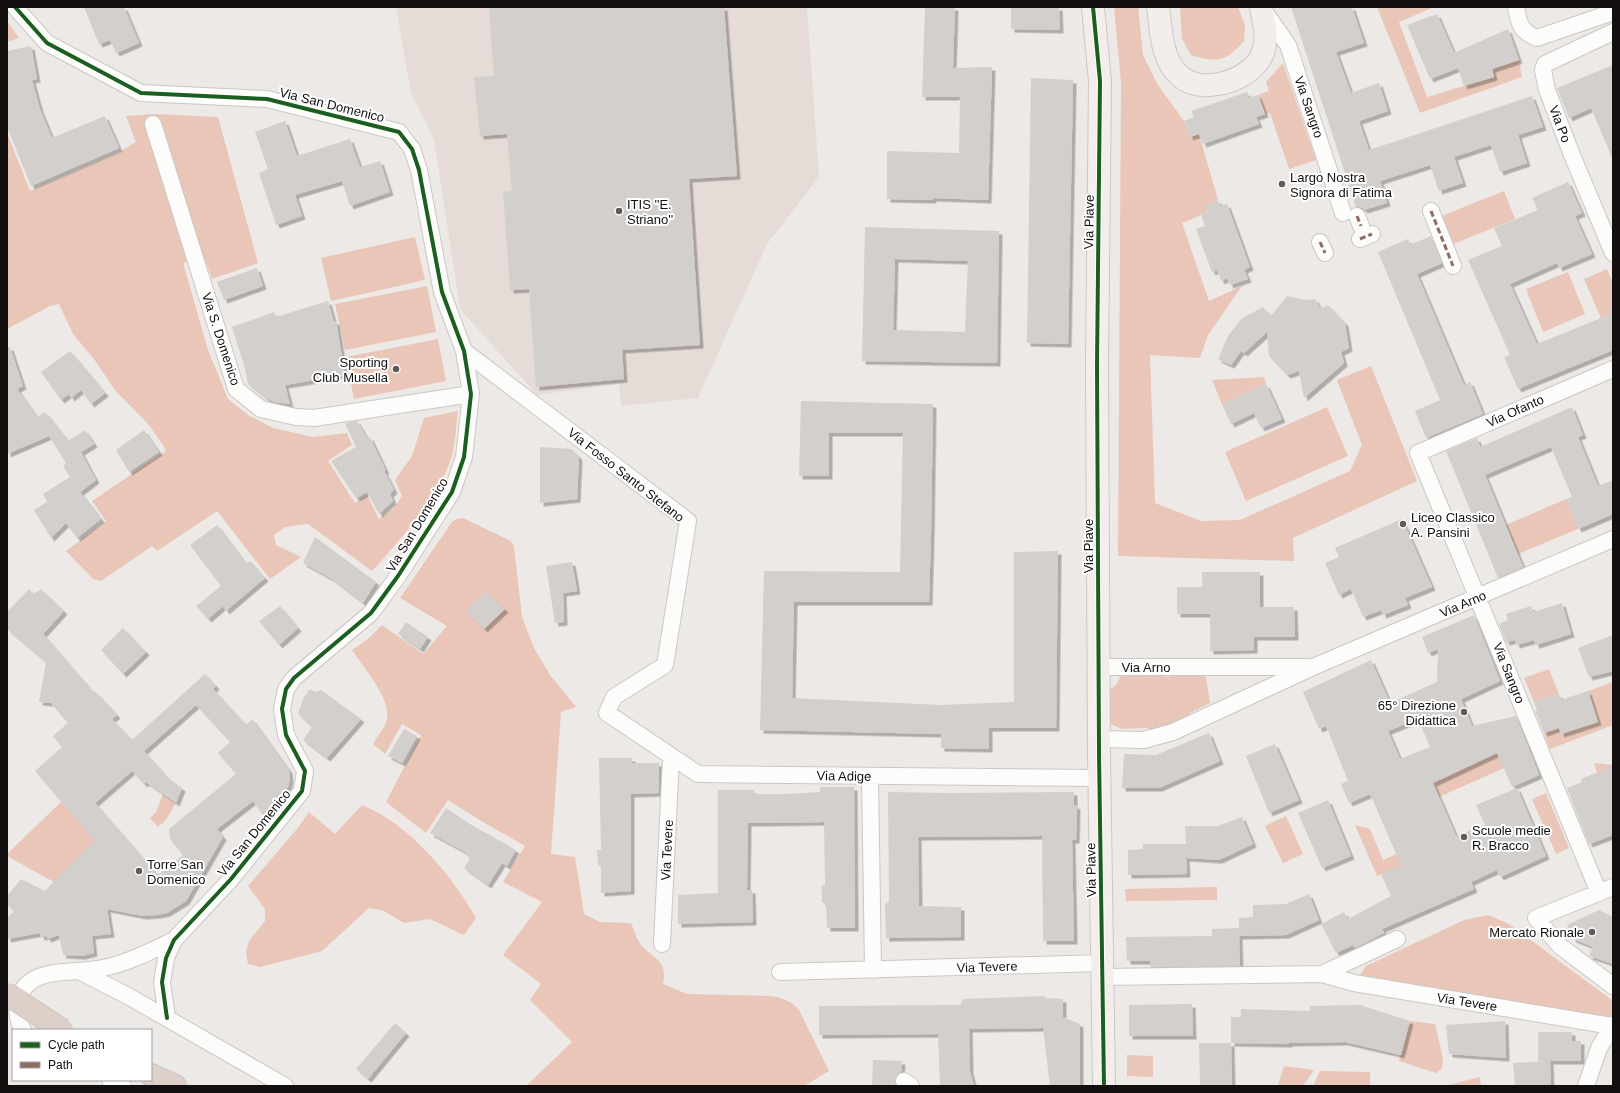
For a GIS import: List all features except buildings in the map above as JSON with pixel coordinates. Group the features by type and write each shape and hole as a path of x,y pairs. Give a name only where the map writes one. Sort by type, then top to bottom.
{"highway":[{"path":"7,994 60,1029"},
{"path":"152,1075 175,1086"}],"street":[{"name":"Via San Domenico","path":"15,7 47,43 141,92 267,99 399,132 412,149 418,170 442,292 464,351 471,394 464,457 452,492 398,576 371,613 294,678 286,689 282,708 286,735 304,771 302,791 231,879 174,940 166,958 162,982 167,1018"},
{"name":"Via Piave","path":"1093,7 1100,81 1097,365 1099,739 1104,1086"},
{"path":"1158,7 1162,39 1172,67 1179,76 1188,82 1199,86 1211,86 1250,71 1262,55 1265,43 1265,28 1261,7"},
{"name":"Via Sangro","path":"1261,7 1288,45 1361,230"},
{"path":"1516,7 1519,22 1525,33 1537,38 1613,12"},
{"name":"Via Po","path":"1613,32 1545,64 1543,70 1547,90 1560,124 1613,253"},
{"name":"Via S. Domenico","path":"153,124 236,389 261,410 296,417 314,418 471,394"},
{"path":"1430,211 1453,266"},
{"name":"Via Fosso Santo Stefano","path":"464,351 688,521 665,665 614,697 607,713"},
{"name":"Via Ofanto","path":"1418,453 1613,368"},
{"name":"Via Sangro","path":"1418,453 1478,598 1606,890"},
{"name":"Via Arno","path":"1099,739 1144,740 1173,732 1313,667 1478,598 1613,539"},
{"name":"Via Arno","path":"1099,667 1313,667"},
{"name":"Via Adige","path":"607,713 698,774 1100,778"},
{"name":"Via Tevere","path":"662,944 672,756"},
{"path":"870,776 873,970"},
{"path":"1606,890 1536,918 1560,946 1613,986"},
{"name":"Via Tevere","path":"1322,974 1397,939"},
{"name":"Via San Domenico","path":"22,1029 19,1024 17,1005 20,991 31,981 43,974 102,969 131,960 174,940"},
{"name":"Via Tevere","path":"780,972 873,970 1102,970 1322,974 1354,983 1613,1026"},
{"path":"80,971 167,1018 285,1086"},
{"path":"1586,1086 1599,1048 1613,1026"},
{"path":"112,1081 123,1086"}],"shaded area":[{"name":"ITIS ''E. Striano''","path":"396,7 807,7 819,177 767,244 698,398 621,406 619,384 537,395 460,309 434,139 411,93"},
{"path":"1114,7 1138,7 1143,55 1158,85 1184,121 1190,137 1199,134 1218,200 1205,205 1208,212 1182,223 1209,301 1242,286 1208,335 1200,358 1150,355 1155,503 1201,521 1240,520 1350,471 1362,445 1337,380 1371,366 1417,481 1293,538 1294,561 1118,556 1121,83"},
{"path":"1180,7 1238,7 1245,25 1244,41 1232,53 1220,59 1215,60 1191,55 1182,39"},
{"path":"1377,7 1434,7 1399,22 1427,97 1494,77 1492,69 1519,60 1522,77 1420,113"},
{"path":"7,21 19,38 7,42"},
{"path":"1283,63 1316,160 1289,169 1270,113 1265,114 1258,95 1269,91 1266,82"},
{"path":"155,114 218,117 258,263 212,279 205,259 183,263 208,350 228,399 248,415 273,428 313,437 347,433 352,445 328,461 355,503 367,495 379,519 393,509 402,496 395,480 412,456 424,418 458,411 453,451 450,462 436,491 416,520 372,571 308,524 285,527 274,535 276,545 301,557 270,579 217,511 157,551 152,546 101,581 93,579 66,551 106,521 92,501 166,451 149,425 115,390 94,359 73,334 59,304 50,306 7,329 7,133 30,191 118,153 136,142 126,116"},
{"path":"1504,191 1515,219 1451,245 1439,217"},
{"path":"415,237 425,280 331,301 321,258"},
{"path":"1607,269 1613,284 1613,313 1601,318 1584,279"},
{"path":"1568,272 1585,314 1543,332 1526,289"},
{"path":"427,286 436,332 345,350 335,304"},
{"name":"Sporting Club Musella","path":"438,339 446,381 354,399 346,357"},
{"path":"1264,377 1266,384 1222,404 1212,380"},
{"path":"1327,407 1348,456 1246,501 1225,452"},
{"path":"1566,499 1578,529 1518,554 1506,525"},
{"path":"463,518 511,541 514,547 522,617 534,648 550,675 576,707 561,712 551,854 575,857 584,914 600,922 631,923 640,944 662,966 664,970 663,984 687,994 771,996 790,1002 799,1010 829,1071 804,1086 526,1086 572,1042 530,1000 541,984 503,955 542,902 503,882 525,846 448,800 426,833 386,802 421,735 402,724 385,754 373,744 387,719 385,702 381,692 352,650 367,640 382,625 423,654 447,626 400,598 452,522"},
{"path":"1124,669 1168,677 1189,670 1206,677 1210,703 1190,713 1182,727 1159,732 1146,728 1122,729 1104,721 1102,696 1117,684"},
{"path":"1549,669 1559,694 1534,702 1524,678"},
{"path":"1613,682 1613,725 1550,749 1544,733 1559,728 1561,734 1598,722 1588,691"},
{"path":"1497,753 1504,768 1439,797 1433,783"},
{"path":"1594,763 1613,765 1613,775 1597,772"},
{"path":"1546,793 1569,848 1556,854 1532,799"},
{"path":"163,794 176,803 165,821 158,827 150,818 156,812"},
{"path":"61,802 139,890 54,882 7,856 7,854"},
{"path":"362,805 396,824 427,852 454,884 476,918 464,935 430,919 404,923 382,910 369,908 322,951 260,967 248,964 246,952 249,941 265,921 265,909 248,886 297,829 309,812 335,834"},
{"path":"1286,816 1303,854 1283,863 1265,826"},
{"path":"1355,825 1370,829 1383,860 1419,844 1427,864 1395,868 1377,876"},
{"path":"1217,887 1217,900 1126,901 1125,889"},
{"path":"1488,915 1509,924 1613,1001 1613,1013 1609,1018 1360,975 1366,966 1464,920"},
{"path":"1410,1021 1435,1024 1443,1059 1442,1068 1436,1073 1399,1061"},
{"path":"1127,1055 1153,1056 1153,1077 1127,1076"},
{"path":"1284,1066 1314,1070 1303,1086 1272,1086 1278,1085"},
{"path":"1320,1071 1370,1072 1370,1086 1313,1086"},
{"path":"1480,1077 1481,1086 1444,1086"}],"marked path":[{"path":"1431,211 1453,266"},
{"path":"1357,216 1361,226"},
{"path":"1360,239 1372,234"},
{"path":"1320,242 1325,253"}],"cycle path":[{"path":"15,7 47,43 141,93 267,99 399,132 412,149 419,170 442,292 464,351 471,394 464,457 452,492 398,576 371,613 294,678 286,689 282,709 286,735 305,771 302,791 231,879 174,940 166,958 162,982 167,1018"},
{"path":"1093,7 1100,81 1097,365 1099,754 1104,1086"}],"place":[{"name":"Largo Nostra Signora di Fatima","path":"1282,184"},
{"name":"ITIS ''E. Striano''","path":"619,211"},
{"name":"Sporting Club Musella","path":"396,369"},
{"name":"Liceo Classico A. Pansini","path":"1403,524"},
{"name":"65° Direzione Didattica","path":"1464,712"},
{"name":"Scuole medie R. Bracco","path":"1464,837"},
{"name":"Torre San Domenico","path":"139,871"},
{"name":"Mercato Rionale","path":"1592,932"}]}
